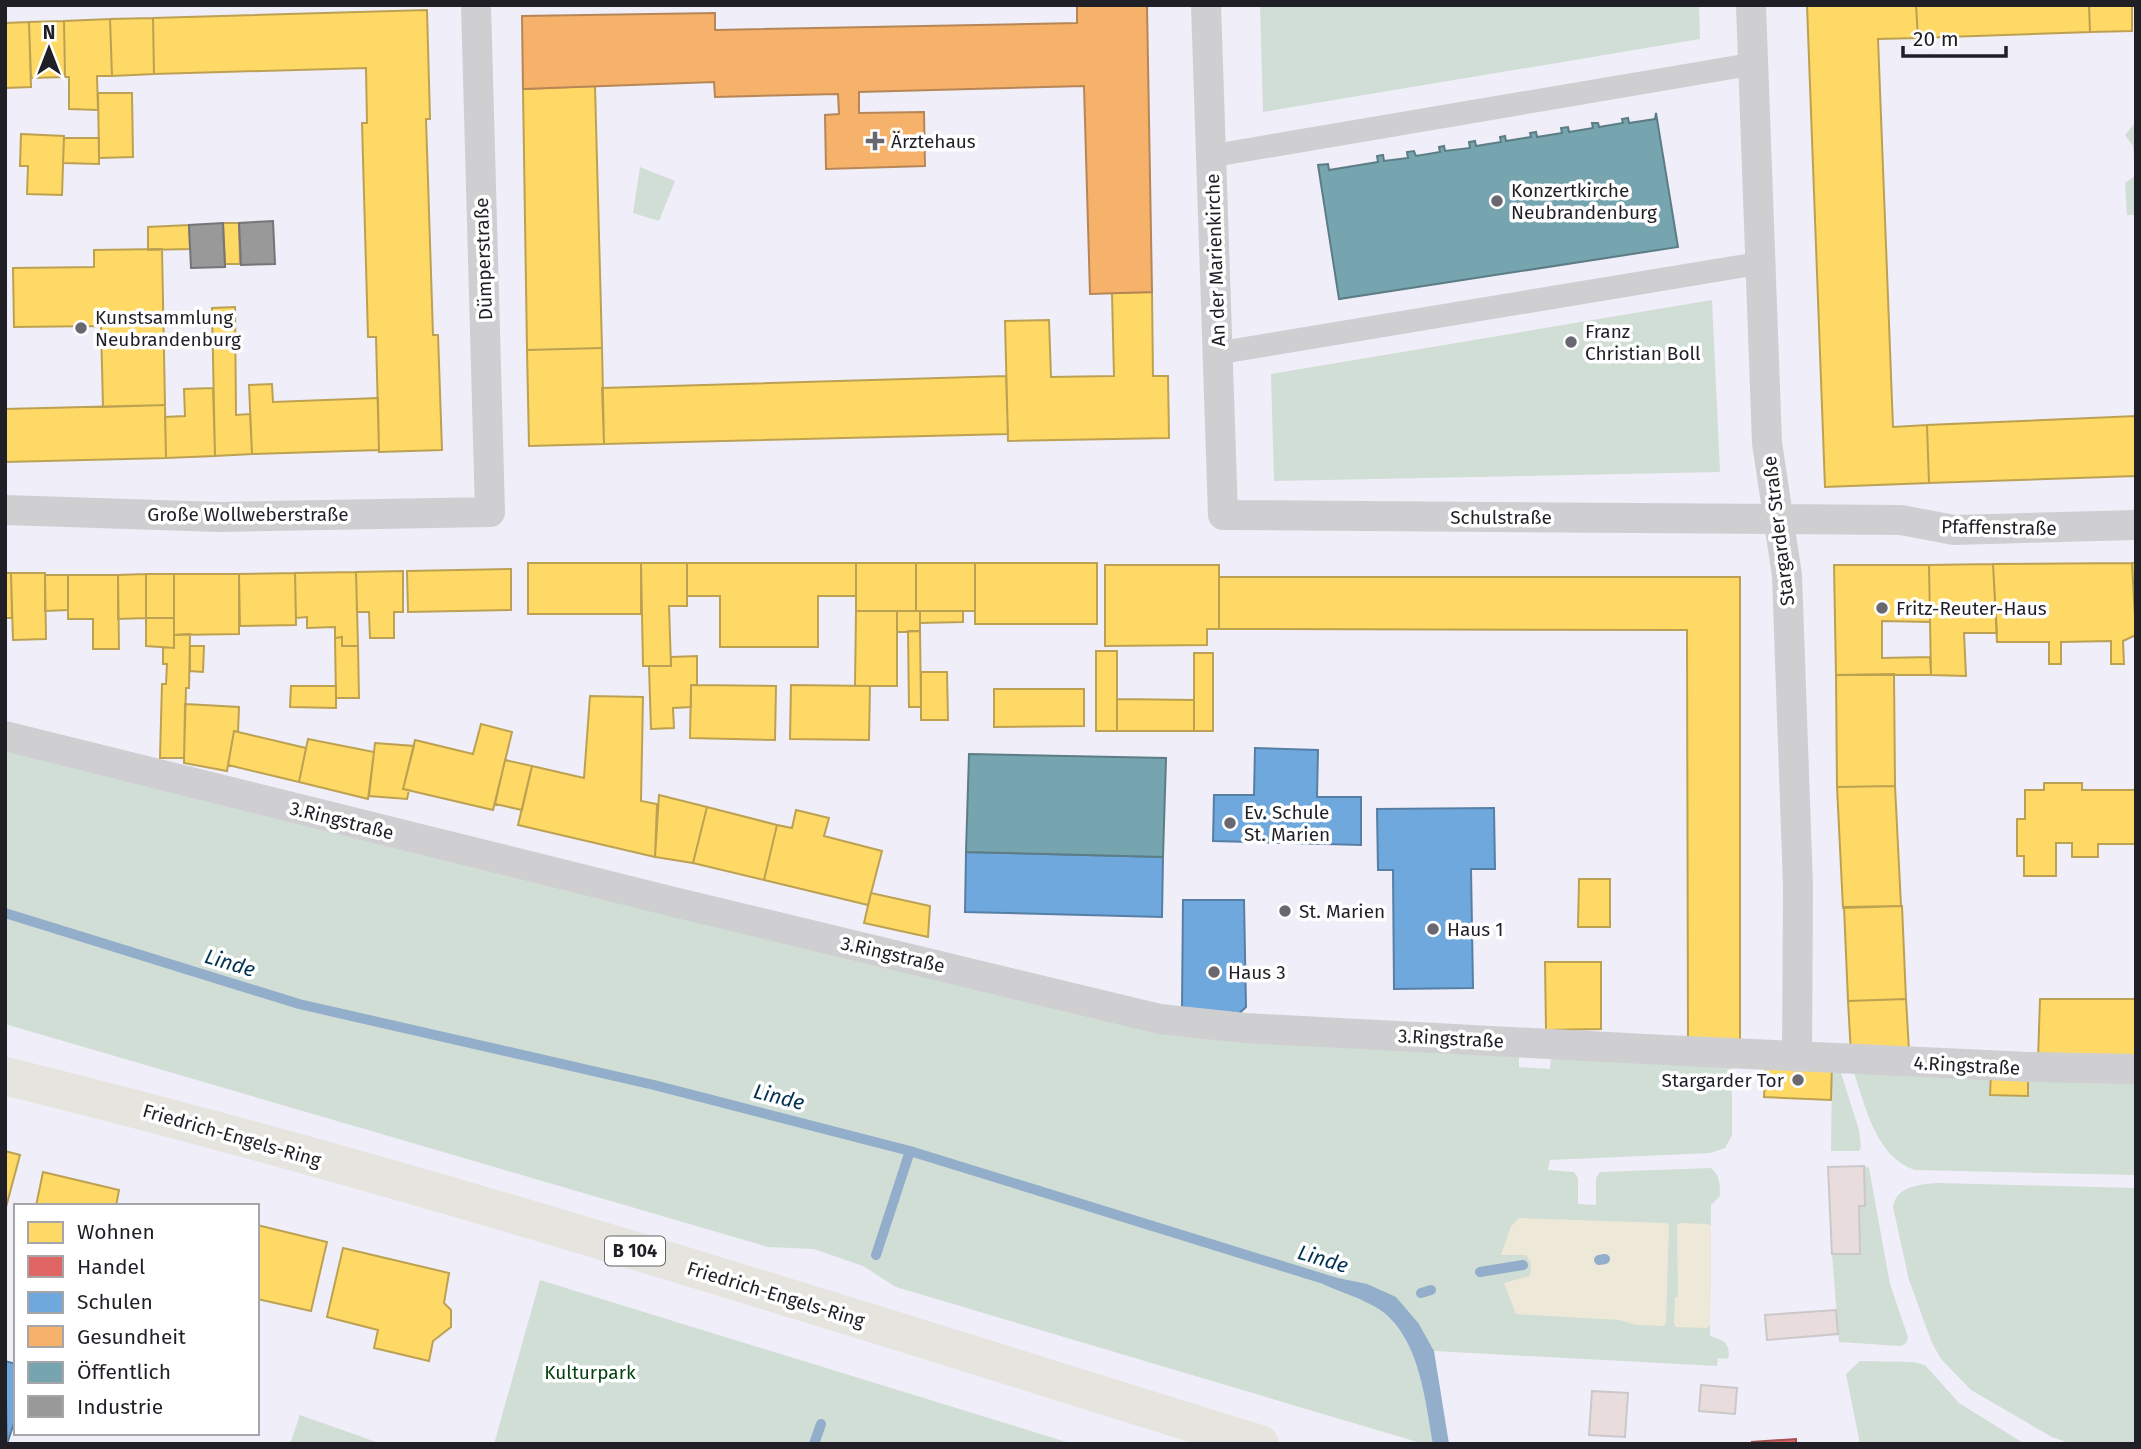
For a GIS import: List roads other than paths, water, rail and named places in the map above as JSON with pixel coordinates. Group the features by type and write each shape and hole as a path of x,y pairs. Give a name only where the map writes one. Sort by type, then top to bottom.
{"main road":[{"name":"Friedrich-Engels-Ring","path":"5,1076 155,1113 512,1213 1260,1444"}],"street":[{"name":"Dümperstraße","path":"476,5 490,512"},
{"name":"An der Marienkirche","path":"1206,5 1223,515"},
{"name":"Stargarder Straße","path":"1751,5 1767,443 1787,575 1797,859 1797,1056"},
{"path":"1211,156 1753,64"},
{"path":"1218,353 1760,262"},
{"name":"Große Wollweberstraße","path":"5,510 220,517 490,512"},
{"name":"Schulstraße","path":"1223,515 1779,520"},
{"name":"Pfaffenstraße","path":"1779,520 1901,520 1954,530 2136,525"},
{"name":"3.Ringstraße","path":"5,736 1160,1019 1245,1028 1797,1056"},
{"name":"4.Ringstraße","path":"1797,1056 2029,1067 2136,1069"}],"water":[{"path":"1328,1276 1367,1284 1396,1297 1419,1324 1434,1351 1449,1444 1433,1444 1418,1369 1402,1334 1391,1319 1377,1308 1323,1284 1323,1279"}],"waterway":[{"name":"Linde","path":"5,913 299,1004 654,1085 910,1151 1337,1283"},
{"path":"876,1255 910,1151"},
{"path":"1599,1260 1605,1259"},
{"path":"1480,1272 1523,1265"},
{"path":"1421,1293 1431,1290"},
{"path":"814,1444 821,1424"}],"place":[{"name":"Ärztehaus","path":"875,141"},
{"name":"Konzertkirche Neubrandenburg","path":"1497,201"},
{"name":"Kunstsammlung Neubrandenburg","path":"81,328"},
{"name":"Franz Christian Boll","path":"1571,342"},
{"name":"Fritz-Reuter-Haus","path":"1882,608"},
{"name":"Ev. Schule St. Marien","path":"1230,823"},
{"name":"St. Marien","path":"1285,911"},
{"name":"Haus 1","path":"1433,929"},
{"name":"Haus 3","path":"1214,972"},
{"name":"Stargarder Tor","path":"1798,1080"}],"park label":[{"name":"Kulturpark","path":"590,1372"}]}
